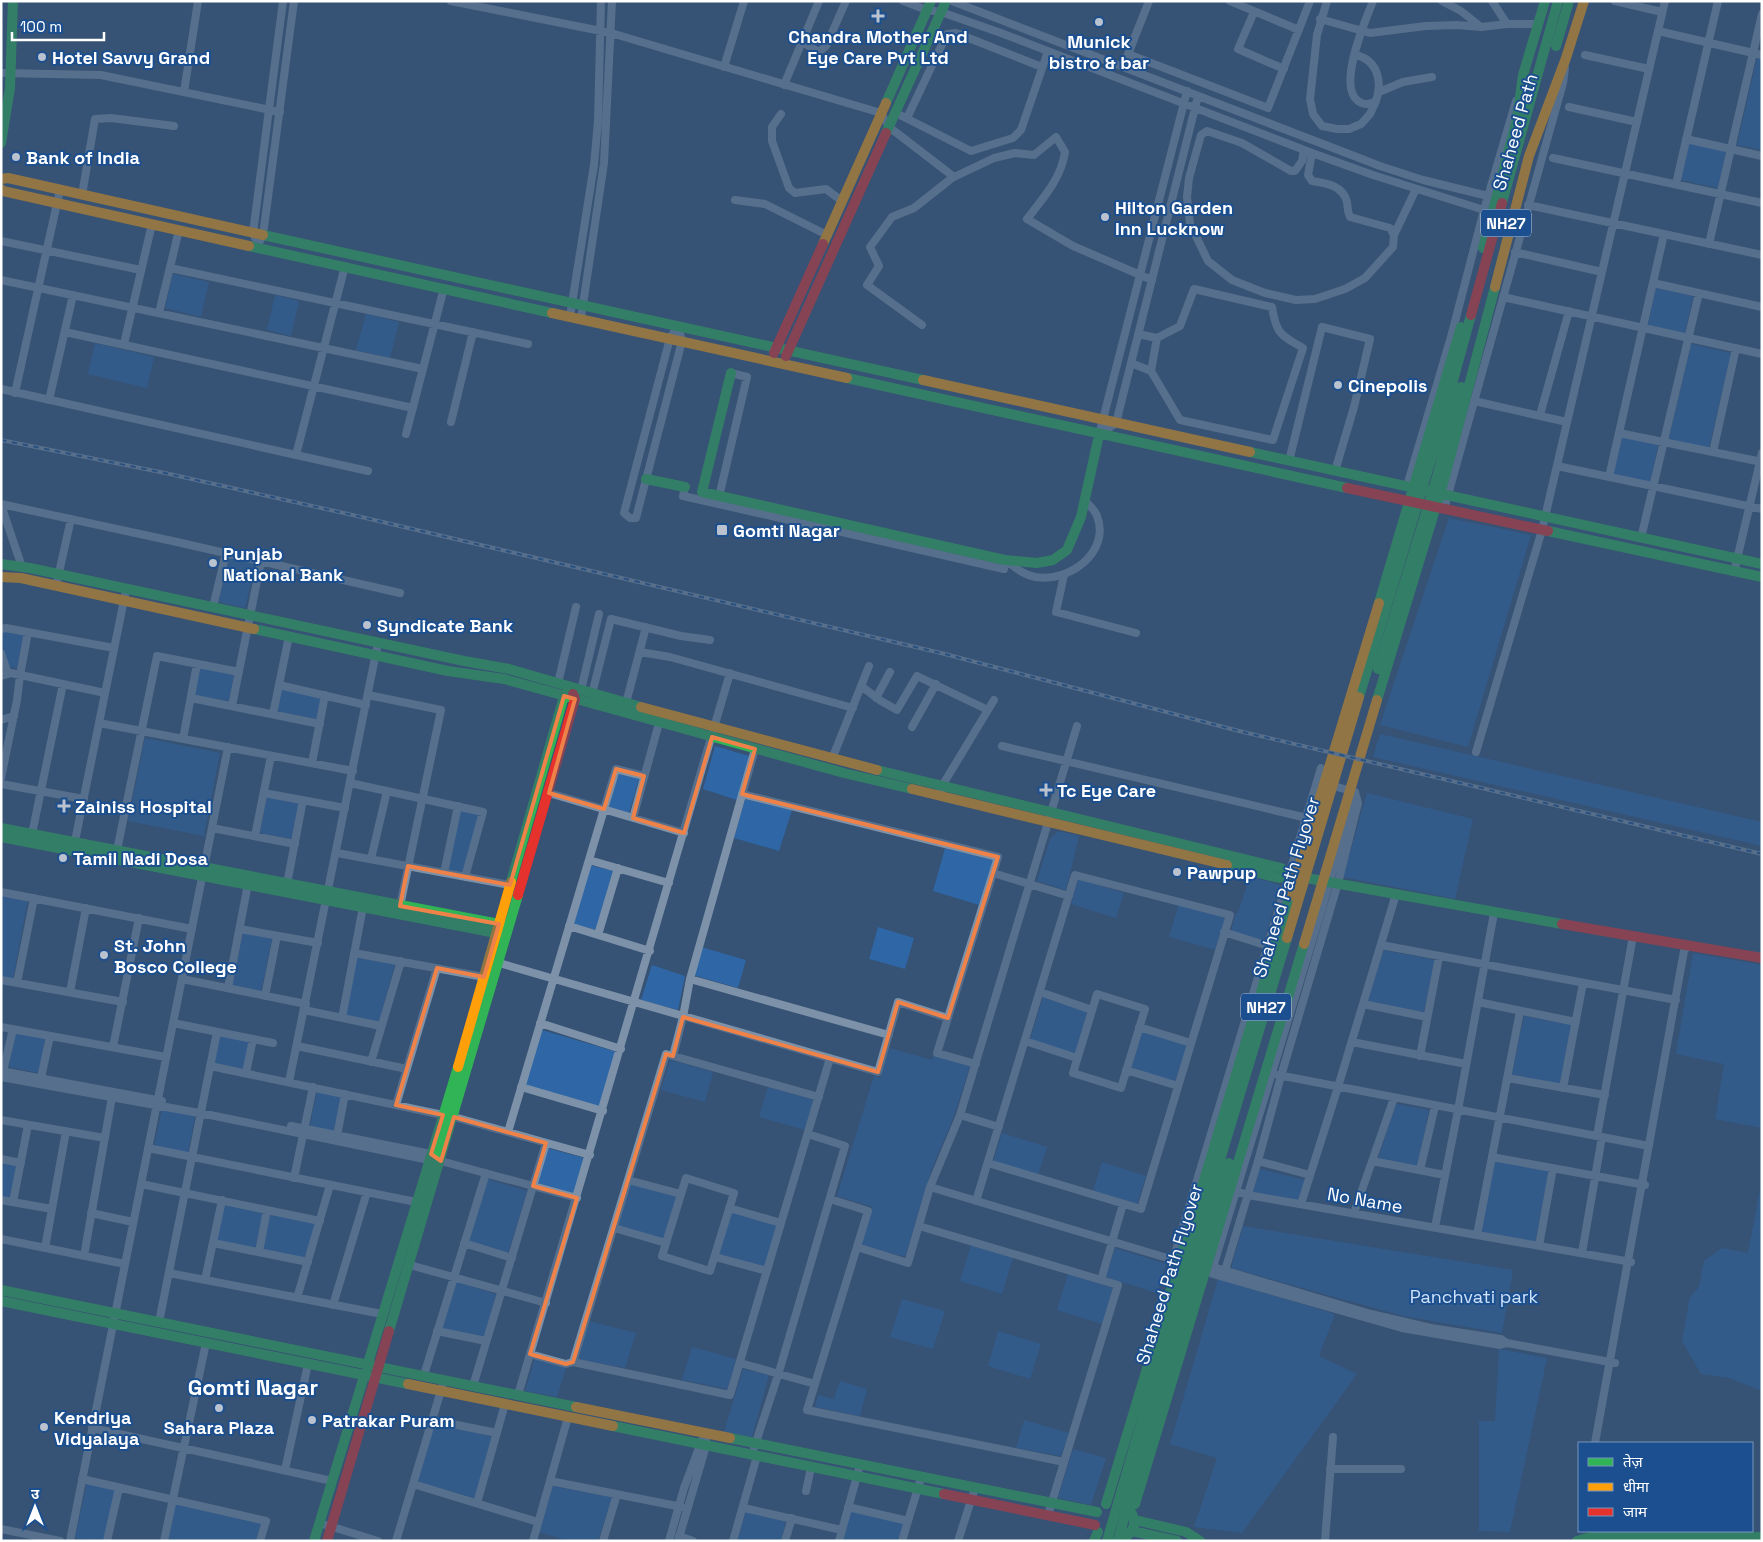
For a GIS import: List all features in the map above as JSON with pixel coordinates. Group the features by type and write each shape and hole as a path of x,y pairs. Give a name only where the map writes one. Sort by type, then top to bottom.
{"main road":[{"path":"1,143 13,1"},
{"path":"782,363 946,1"},
{"path":"1431,476 1469,300 1515,141 1523,76 1545,1"},
{"name":"Shaheed Path","path":"1440,444 1515,141 1558,1"},
{"name":"Shaheed Path","path":"1440,444 1520,183 1569,1"},
{"path":"1096,1533 1098,1512 1106,1504 1176,1261 1431,476 1520,183 1538,129 1566,58 1584,1"},
{"path":"771,360 929,6"},
{"path":"1,179 8,178 1762,564"},
{"path":"1,189 3,191 771,360 1099,435 1762,577"},
{"path":"731,374 702,492 1006,560 1037,563 1053,560 1067,550 1075,533 1085,501 1099,435"},
{"path":"1121,1540 1132,1531 1133,1516 1210,1268 1440,444"},
{"name":"Shaheed Path Flyover","path":"1121,1540 1154,1413 1440,444"},
{"path":"1313,481 1316,467"},
{"name":"Shaheed Path Flyover","path":"1108,1541 1151,1389 1431,476"},
{"path":"646,479 685,487"},
{"path":"1,564 126,588 509,669 626,703 713,732 755,749 844,773 1052,812 1281,868 1290,875"},
{"path":"1,577 21,578 448,671 504,679 659,723 713,732 832,759 1049,823 1279,878 1290,875 1494,913 1762,958"},
{"path":"314,1541 484,977 564,696 577,689"},
{"path":"327,1541 509,931 577,689"},
{"path":"1,828 32,834 74,847"},
{"path":"1,837 74,847 203,872 287,884 363,906 498,928"},
{"path":"203,872 248,884 400,906 509,931"},
{"path":"1,1290 921,1478 1098,1512"},
{"path":"1,1301 1048,1516 1096,1533 1108,1541"},
{"path":"1106,1504 1118,1502 1124,1504 1133,1516 1186,1532 1200,1541"},
{"path":"1132,1531 1177,1541"},
{"path":"1577,1541 1593,1536 1626,1538 1762,1537"}],"street":[{"path":"184,92 198,1"},
{"path":"258,247 269,110 283,1"},
{"path":"258,234 280,112 294,1"},
{"path":"451,1 610,33 881,114 889,127 954,177"},
{"path":"570,316 594,165 598,121 601,1"},
{"path":"581,318 604,163 612,1"},
{"path":"724,67 744,1"},
{"path":"784,85 819,1"},
{"path":"802,42 819,52 826,46 846,1"},
{"path":"903,1 929,6 1373,175 1484,210"},
{"path":"952,1 1380,166 1423,180 1488,196"},
{"path":"1123,67 1149,1"},
{"path":"1230,1 1299,30"},
{"path":"1264,121 1310,1"},
{"path":"1327,1 1320,19 1317,35 1310,99 1313,114 1322,126 1349,129 1361,124 1370,114 1380,92 1380,80 1372,64 1366,59 1355,55"},
{"path":"1372,1 1355,55 1350,84 1355,99 1363,104 1369,104 1376,100"},
{"path":"1442,1 1461,11 1481,27"},
{"path":"1492,1 1508,24"},
{"path":"1615,1 1662,12"},
{"path":"1476,752 1542,530 1664,1"},
{"path":"1676,184 1718,1"},
{"path":"1254,12 1238,49 1284,69"},
{"path":"1709,244 1731,149 1758,54 1762,14"},
{"path":"1320,19 1370,33 1426,26 1457,25 1481,27 1508,24 1538,24"},
{"path":"1658,31 1758,54"},
{"path":"907,118 947,34 956,33 1042,67"},
{"path":"896,113 971,151 1013,138 1021,130 1048,51"},
{"path":"1128,54 1268,108"},
{"path":"1586,55 1649,69"},
{"path":"276,58 285,73"},
{"path":"1444,509 1563,83 1566,58"},
{"path":"6,73 101,75 280,112"},
{"path":"1406,486 1451,337 1484,210 1523,76"},
{"path":"1380,92 1403,82 1432,77"},
{"path":"1099,435 1187,91"},
{"path":"1099,435 1116,423 1198,96"},
{"path":"1568,107 1637,122"},
{"path":"781,114 772,128 772,141 789,188 796,193 826,189 842,201"},
{"path":"82,195 95,119 111,118 174,126"},
{"path":"1538,129 1549,132"},
{"path":"1308,151 1299,167 1295,171 1291,171 1254,149 1224,136 1207,131 1201,135 1189,178 1187,197 1190,224 1208,261 1232,280 1265,293 1296,300 1315,299 1345,290 1365,278 1393,247 1394,235 1416,189"},
{"path":"922,325 867,285 879,266 870,246 892,218 914,208 954,177 994,158 1016,153 1034,155 1056,137 1065,152 1063,163 1055,183 1027,219 1073,246 1152,280"},
{"path":"1686,139 1762,156"},
{"path":"1308,151 1308,175 1312,180 1333,184 1347,201 1346,210 1350,217 1390,228 1394,235"},
{"path":"1554,158 1762,202"},
{"path":"15,392 60,190"},
{"path":"735,200 765,204 827,235"},
{"path":"1528,205 1762,255"},
{"path":"124,344 152,224"},
{"path":"159,313 179,230"},
{"path":"1609,477 1664,234"},
{"path":"1,241 141,270"},
{"path":"1515,252 1602,272"},
{"path":"296,455 345,266"},
{"path":"170,268 528,344"},
{"path":"1,280 424,369"},
{"path":"1653,283 1762,306"},
{"path":"406,434 444,288"},
{"path":"1131,363 1151,371 1180,420 1272,440 1303,348 1283,337 1274,324 1272,307 1194,289 1180,326 1157,338 1138,334"},
{"path":"1641,538 1699,293"},
{"path":"49,400 73,295"},
{"path":"1503,297 1762,354"},
{"path":"1540,415 1569,311"},
{"path":"678,326 682,341 636,518 630,518 624,512 670,338 678,326"},
{"path":"1290,461 1322,327 1370,339 1354,407 1334,471"},
{"path":"64,332 413,408"},
{"path":"450,422 473,332"},
{"path":"1151,371 1157,338"},
{"path":"1713,452 1736,348"},
{"path":"717,504 746,377 731,374"},
{"path":"1,389 368,471"},
{"path":"1474,401 1568,422"},
{"path":"1619,433 1761,462"},
{"path":"1734,572 1762,453"},
{"path":"1557,466 1762,509"},
{"path":"685,487 683,496 1004,570 1006,560 1023,573 1036,577 1060,576 1084,562 1092,553 1098,538 1099,523 1096,513 1085,501"},
{"path":"22,567 2,505 400,593"},
{"path":"56,586 71,519"},
{"path":"213,607 226,553"},
{"path":"232,706 262,561"},
{"path":"1064,574 1056,612 1136,633"},
{"path":"74,847 126,588"},
{"path":"558,683 576,607"},
{"path":"577,689 599,614"},
{"path":"592,694 611,619 681,636 710,640"},
{"path":"1,629 6,628 114,648"},
{"path":"626,703 646,628"},
{"path":"1,778 14,716 28,632"},
{"path":"273,714 289,636"},
{"path":"289,1082 337,853 378,642"},
{"path":"640,652 670,656 853,708"},
{"path":"1,653 4,675 11,673 105,693"},
{"path":"116,855 157,656 239,672"},
{"path":"183,739 197,664"},
{"path":"832,759 869,666"},
{"path":"876,698 890,672"},
{"path":"518,1395 650,951 730,673"},
{"path":"861,686 896,710 917,676 988,710"},
{"path":"32,834 63,684"},
{"path":"912,727 936,684"},
{"path":"279,685 366,705"},
{"path":"312,763 325,695"},
{"path":"368,695 442,710 400,906"},
{"path":"191,698 320,724"},
{"path":"940,791 994,700"},
{"path":"1,720 14,716"},
{"path":"99,723 353,771"},
{"path":"633,818 659,723"},
{"path":"857,1247 908,1263 930,1187 960,1115 1077,726"},
{"path":"1002,746 1307,818"},
{"path":"70,1541 228,748"},
{"path":"673,1056 690,980 755,749"},
{"path":"256,836 271,756"},
{"path":"1176,1261 1321,768"},
{"path":"508,1132 616,769 644,776"},
{"path":"1224,1274 1258,1161 1333,883 1355,792 1318,781"},
{"path":"350,783 483,812 465,877"},
{"path":"1,784 84,800"},
{"path":"371,859 387,791"},
{"path":"264,793 345,808"},
{"path":"549,793 684,833"},
{"path":"742,794 998,857 937,1053 976,1064"},
{"path":"287,884 304,800"},
{"path":"444,873 458,806"},
{"path":"212,828 295,844"},
{"path":"337,853 510,885"},
{"path":"589,860 669,883"},
{"path":"598,935 618,868"},
{"path":"993,873 1069,896"},
{"path":"976,1201 1075,875 1230,915 1141,1209 988,1163"},
{"path":"1333,883 1210,1268 1213,1274 1224,1274 1371,1314 1431,1328 1501,1339 1507,1344 1612,1362"},
{"path":"228,988 248,884"},
{"path":"1,892 192,928"},
{"path":"1301,1204 1396,894"},
{"path":"17,983 34,898"},
{"path":"342,1018 363,906"},
{"path":"70,992 86,908"},
{"path":"1435,1227 1494,913"},
{"path":"114,1047 140,918"},
{"path":"569,926 650,951"},
{"path":"240,929 318,943"},
{"path":"1224,932 1268,946"},
{"path":"265,996 277,936"},
{"path":"1582,1253 1595,1176 1604,1095 1633,936"},
{"path":"1381,945 1676,1000"},
{"path":"1644,1185 1649,1146 1684,951 1688,945"},
{"path":"1595,1442 1689,952 1688,945"},
{"path":"354,953 484,977"},
{"path":"1420,1056 1439,957"},
{"path":"371,1062 400,961"},
{"path":"499,963 878,1072 898,1002 948,1018"},
{"path":"396,1105 437,968"},
{"path":"182,979 265,996 342,1018 381,1026"},
{"path":"1,980 123,1002"},
{"path":"690,980 889,1035"},
{"path":"1563,1088 1583,983"},
{"path":"1040,992 1092,1010"},
{"path":"1097,994 1145,1009 1121,1088 1072,1073 1092,1010 1097,994"},
{"path":"1478,1002 1576,1022"},
{"path":"1363,1004 1427,1017"},
{"path":"1477,1234 1520,1011"},
{"path":"173,1023 273,1043"},
{"path":"540,1023 621,1049"},
{"path":"1,1027 166,1057"},
{"path":"1140,1027 1191,1043"},
{"path":"1,1081 13,1029"},
{"path":"159,1322 217,1032"},
{"path":"42,1078 50,1036"},
{"path":"246,1073 253,1039"},
{"path":"1025,1041 1077,1058"},
{"path":"1352,1042 1466,1064"},
{"path":"297,1046 407,1069"},
{"path":"573,1362 666,1054 819,1097"},
{"path":"530,1354 566,1364 573,1362 730,1395 830,1058"},
{"path":"210,1066 443,1115"},
{"path":"1126,1070 1178,1086"},
{"path":"1272,1072 1281,1076 1649,1146"},
{"path":"2,1074 112,1097 157,1103"},
{"path":"2,1074 42,1078 157,1103 430,1157"},
{"path":"1507,1078 1604,1095"},
{"path":"294,1178 313,1087"},
{"path":"521,1087 603,1111"},
{"path":"337,1136 346,1094"},
{"path":"84,1256 112,1097"},
{"path":"1354,1213 1394,1098"},
{"path":"1420,1170 1435,1106"},
{"path":"960,1115 999,1127"},
{"path":"454,1117 590,1155"},
{"path":"1,1120 104,1138"},
{"path":"13,1202 28,1124"},
{"path":"45,1248 66,1131"},
{"path":"304,1132 337,1136 430,1157 577,1198"},
{"path":"733,1541 744,1508 756,1443 846,1146 808,1134"},
{"path":"473,1386 546,1143"},
{"path":"148,1148 416,1202"},
{"path":"1492,1158 1644,1185"},
{"path":"1,1159 21,1163"},
{"path":"1258,1161 1310,1175"},
{"path":"1372,1162 1445,1175"},
{"path":"1539,1246 1553,1168"},
{"path":"424,1375 486,1173"},
{"path":"686,1178 734,1193 710,1271 662,1256 680,1194 686,1178"},
{"path":"628,1180 680,1194"},
{"path":"141,1184 320,1221"},
{"path":"296,1298 330,1185"},
{"path":"930,1187 1176,1261 1210,1268"},
{"name":"No Name","path":"1236,1191 1248,1195 1630,1262"},
{"path":"333,1305 367,1192"},
{"path":"830,1199 868,1211 807,1410 1064,1462"},
{"path":"1,1200 52,1210"},
{"path":"205,1280 222,1200"},
{"path":"1101,1280 1123,1204"},
{"path":"729,1208 781,1223"},
{"path":"259,1252 267,1210"},
{"path":"91,1214 133,1222"},
{"path":"919,1226 1118,1285 1048,1516"},
{"path":"614,1228 666,1243"},
{"path":"1,1239 125,1264"},
{"path":"213,1243 308,1262"},
{"path":"464,1243 512,1258"},
{"path":"715,1257 767,1272"},
{"path":"410,1265 546,1303"},
{"path":"169,1273 382,1314"},
{"path":"437,1331 486,1341"},
{"path":"164,1541 206,1343"},
{"path":"1600,1442 1612,1362"},
{"path":"740,1363 779,1372 816,1384"},
{"path":"285,1470 308,1364"},
{"path":"396,1541 444,1380"},
{"path":"477,1503 505,1404"},
{"path":"533,1541 568,1417"},
{"path":"432,1420 497,1434"},
{"path":"92,1428 332,1481"},
{"path":"669,1541 683,1508 705,1434"},
{"path":"1325,1541 1333,1437"},
{"path":"839,1541 860,1465"},
{"path":"806,1491 811,1468"},
{"path":"1330,1469 1401,1469"},
{"path":"902,1541 921,1478"},
{"path":"82,1479 266,1521 260,1541"},
{"path":"550,1481 683,1508"},
{"path":"413,1484 538,1522"},
{"path":"107,1541 119,1488"},
{"path":"958,1541 975,1488"},
{"path":"603,1541 617,1494"},
{"path":"848,1507 908,1520"},
{"path":"683,1508 678,1538 693,1541"},
{"path":"744,1508 842,1530"},
{"path":"785,1541 792,1518"},
{"path":"320,1523 378,1541"},
{"path":"1,1529 23,1537 60,1541"}],"highlighted area":[{"path":"564,696 575,699 549,793 604,809 616,769 644,776 633,818 684,833 712,737 755,749 742,794 998,857 948,1018 898,1002 878,1072 683,1017 673,1056 666,1054 573,1362 566,1364 530,1354 577,1198 533,1186 546,1143 454,1117 441,1161 431,1154 443,1115 396,1105 437,968 484,977 499,924 400,906 408,866 510,885"}],"green space":[{"path":"1757,58 1762,59 1762,150 1737,145"},
{"path":"1689,143 1726,151 1718,188 1681,180"},
{"path":"173,274 209,282 201,317 165,308"},
{"path":"1656,288 1693,296 1685,333 1648,325"},
{"path":"275,295 299,301 291,336 267,330"},
{"path":"366,314 399,322 390,358 356,350"},
{"path":"95,343 154,357 147,388 88,374"},
{"path":"1691,344 1731,353 1709,448 1669,439"},
{"path":"1622,437 1658,445 1650,483 1613,475"},
{"path":"1449,518 1531,535 1468,747 1380,725"},
{"path":"229,557 256,563 245,608 219,602"},
{"path":"1,632 24,634 17,668 10,667 1,642"},
{"path":"200,668 234,674 229,701 195,695"},
{"path":"281,689 321,697 317,719 276,711"},
{"path":"1380,734 1762,822 1762,846 1373,757"},
{"path":"145,738 220,753 204,836 128,821"},
{"path":"715,746 749,756 737,800 703,789"},
{"path":"619,773 639,779 629,813 609,807"},
{"path":"1367,793 1473,819 1455,899 1343,877"},
{"path":"267,797 300,803 293,839 260,833"},
{"path":"745,799 792,810 779,851 734,838"},
{"path":"460,811 479,814 463,872 447,870"},
{"path":"1059,831 1079,836 1066,890 1037,881 1050,839"},
{"path":"945,848 993,860 979,905 933,891"},
{"path":"590,865 613,871 596,930 573,924"},
{"path":"1250,876 1280,885 1264,941 1231,931"},
{"path":"1078,879 1124,893 1116,918 1071,904"},
{"path":"1,894 28,899 13,979 1,977"},
{"path":"1179,903 1226,917 1216,950 1169,937"},
{"path":"878,927 914,938 905,969 869,959"},
{"path":"243,933 272,938 261,992 232,986"},
{"path":"701,947 746,960 738,988 693,975"},
{"path":"1383,950 1435,960 1424,1012 1368,1002"},
{"path":"1693,953 1762,965 1762,1128 1715,1119 1724,1064 1676,1054"},
{"path":"356,958 395,964 379,1022 345,1016"},
{"path":"652,965 685,976 678,1010 641,1000"},
{"path":"1043,997 1088,1011 1075,1054 1030,1040"},
{"path":"1524,1016 1571,1025 1560,1084 1512,1075"},
{"path":"542,1030 617,1052 600,1108 525,1085"},
{"path":"1142,1031 1187,1044 1175,1082 1130,1068"},
{"path":"15,1033 45,1038 39,1073 9,1067"},
{"path":"220,1035 249,1041 244,1069 214,1063"},
{"path":"889,1048 932,1060 934,1055 970,1066 954,1116 931,1171 905,1257 861,1245 873,1207 837,1196 874,1076 880,1078"},
{"path":"670,1060 713,1072 705,1102 661,1090"},
{"path":"768,1087 814,1100 805,1130 759,1117"},
{"path":"317,1091 342,1096 334,1131 310,1126"},
{"path":"1396,1104 1429,1110 1417,1167 1378,1159"},
{"path":"162,1109 195,1116 188,1153 154,1146"},
{"path":"1002,1133 1047,1147 1038,1175 993,1162"},
{"path":"547,1148 584,1158 574,1194 537,1184"},
{"path":"1493,1161 1549,1171 1535,1243 1480,1232"},
{"path":"1102,1162 1146,1176 1137,1204 1093,1191"},
{"path":"1,1163 16,1166 10,1199 1,1197"},
{"path":"1260,1169 1305,1180 1298,1200 1253,1192"},
{"path":"487,1179 527,1191 508,1253 469,1241"},
{"path":"1762,1179 1762,1391 1729,1378 1701,1374 1682,1341 1690,1297 1699,1287 1704,1261 1722,1248 1748,1253"},
{"path":"630,1183 677,1197 664,1240 618,1226"},
{"path":"224,1205 263,1213 255,1249 216,1241"},
{"path":"731,1211 777,1224 765,1268 719,1255"},
{"path":"269,1213 316,1223 304,1258 262,1250"},
{"name":"Panchvati park","path":"1243,1226 1513,1270 1502,1333 1403,1316 1231,1268"},
{"path":"971,1245 1013,1258 1002,1294 960,1281"},
{"path":"1115,1248 1166,1264 1157,1293 1106,1277"},
{"path":"1068,1274 1113,1288 1102,1324 1057,1310"},
{"path":"1218,1279 1335,1314 1319,1356 1357,1374 1242,1533 1194,1527 1217,1458 1170,1444"},
{"path":"456,1282 496,1294 484,1338 441,1329"},
{"path":"902,1299 945,1311 933,1349 890,1337"},
{"path":"589,1321 636,1333 625,1368 578,1359"},
{"path":"998,1331 1041,1344 1030,1379 988,1366"},
{"path":"692,1347 736,1359 728,1389 682,1380"},
{"path":"1499,1349 1547,1358 1510,1532 1479,1531 1479,1421 1495,1421"},
{"path":"535,1358 566,1368 557,1397 525,1391"},
{"path":"743,1369 769,1375 752,1437 724,1432"},
{"path":"840,1381 867,1389 860,1416 815,1407 818,1395 834,1399"},
{"path":"1024,1420 1069,1433 1061,1456 1016,1448"},
{"path":"435,1423 493,1437 475,1498 417,1482"},
{"path":"1073,1449 1106,1458 1091,1505 1058,1498"},
{"path":"87,1483 118,1490 107,1541 86,1541 75,1538"},
{"path":"552,1486 612,1497 598,1541 569,1541 539,1532"},
{"path":"175,1504 261,1523 256,1541 167,1541"},
{"path":"746,1511 786,1520 781,1541 737,1541"},
{"path":"850,1511 904,1522 898,1541 842,1541"}],"railway":[{"path":"1,440 165,473 357,516 941,653 1239,731 1762,854"}],"traffic: fast":[{"path":"1,143 10,88 13,1"},
{"path":"886,103 931,1"},
{"path":"886,133 946,1"},
{"path":"1483,248 1517,119 1523,75 1545,1"},
{"path":"1502,203 1558,1"},
{"path":"1556,46 1569,1"},
{"path":"263,235 923,380"},
{"path":"249,246 552,313"},
{"path":"1377,700 1444,480 1495,287"},
{"path":"1359,697 1436,443 1471,315"},
{"path":"1379,603 1461,327"},
{"path":"731,373 702,492 1005,560 1037,563 1053,560 1067,550 1081,517 1099,435"},
{"path":"847,378 1347,488"},
{"path":"1378,669 1437,477 1461,387"},
{"path":"1250,452 1762,564"},
{"path":"646,479 685,487"},
{"path":"1548,531 1762,577"},
{"path":"1,564 30,568 509,669 641,707"},
{"path":"254,629 448,671 504,679 844,773 912,789"},
{"path":"511,882 564,696 568,692"},
{"path":"877,770 1281,868 1290,875"},
{"path":"1,828 499,924 504,928"},
{"path":"1,837 496,933 503,932"},
{"path":"1227,865 1279,878 1290,875 1562,924"},
{"path":"389,1331 518,895"},
{"path":"1106,1504 1290,896"},
{"path":"1107,1541 1287,938"},
{"path":"1135,1504 1304,944"},
{"path":"314,1541 458,1067"},
{"path":"1118,1541 1145,1441 1229,1163"},
{"path":"1,1290 576,1407"},
{"path":"1,1301 408,1384"},
{"path":"613,1426 944,1494"},
{"path":"730,1438 1097,1512"},
{"path":"1117,1541 1128,1534 1134,1526 1133,1516 1125,1505"},
{"path":"1135,1520 1186,1532 1200,1541"},
{"path":"1132,1531 1177,1541"},
{"path":"1094,1541 1098,1532"},
{"path":"1577,1541 1593,1536 1762,1537"}],"traffic: slow":[{"path":"1495,287 1529,156 1566,58 1584,1"},
{"path":"823,244 886,103"},
{"path":"1,179 8,178 263,235"},
{"path":"1,189 3,191 249,246"},
{"path":"552,313 847,378"},
{"path":"923,380 1250,452"},
{"path":"1,577 21,578 254,629"},
{"path":"1290,896 1379,603"},
{"path":"1287,938 1359,697"},
{"path":"1304,944 1377,700"},
{"path":"641,707 877,770"},
{"path":"912,789 1227,865"},
{"path":"458,1067 511,882"},
{"path":"408,1384 613,1426"},
{"path":"576,1407 730,1438"}],"traffic: jam":[{"path":"786,356 886,133"},
{"path":"1471,315 1502,203"},
{"path":"774,353 823,244"},
{"path":"1347,488 1548,531"},
{"path":"518,895 575,699 573,694"},
{"path":"1562,924 1762,958"},
{"path":"327,1541 389,1331"},
{"path":"944,1494 1095,1525"}],"place":[{"name":"Chandra Mother And Eye Care Pvt Ltd","path":"878,16"},
{"name":"Munick bistro & bar","path":"1099,22"},
{"name":"Hotel Savvy Grand","path":"42,57"},
{"name":"Bank of India","path":"16,157"},
{"name":"Hilton Garden Inn Lucknow","path":"1105,217"},
{"name":"Cinepolis","path":"1338,385"},
{"name":"Gomti Nagar","path":"722,530"},
{"name":"Punjab National Bank","path":"213,563"},
{"name":"Syndicate Bank","path":"367,625"},
{"name":"Tc Eye Care","path":"1046,790"},
{"name":"Zainiss Hospital","path":"64,806"},
{"name":"Tamil Nadi Dosa","path":"63,858"},
{"name":"Pawpup","path":"1177,872"},
{"name":"St. John Bosco College","path":"104,955"},
{"name":"Sahara Plaza","path":"219,1408"},
{"name":"Patrakar Puram","path":"312,1420"},
{"name":"Kendriya Vidyalaya","path":"44,1427"}],"district":[{"name":"Gomti Nagar","path":"253,1387"}]}
